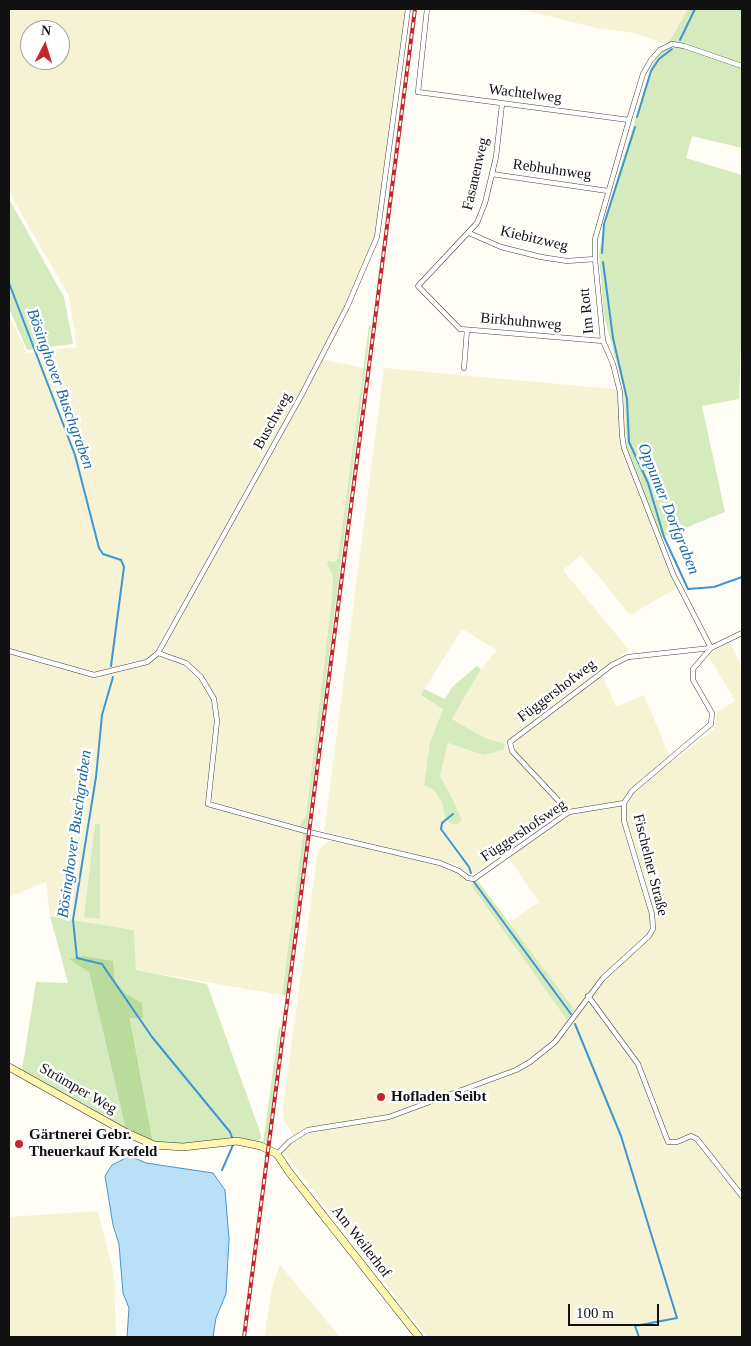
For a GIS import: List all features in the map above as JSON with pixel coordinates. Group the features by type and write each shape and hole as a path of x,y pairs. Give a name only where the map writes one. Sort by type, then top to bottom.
{"street":[{"name":"Buschweg","path":"158,653 301,396 347,307 377,237 408,9"},
{"name":"Wachtelweg","path":"427,9 418,92 629,120"},
{"name":"Im Rott","path":"711,648 672,574 624,448 620,392 613,364 603,341 595,259 595,239 643,74 651,60 660,50 672,44 684,46 742,66"},
{"name":"Fasanenweg","path":"418,286 477,223 483,209 492,174 502,104"},
{"name":"Rebhuhnweg","path":"492,174 608,190"},
{"name":"Kiebitzweg","path":"469,233 501,247 541,257 567,261 595,259"},
{"name":"Birkhuhnweg","path":"418,286 460,329 603,341"},
{"name":"Birkhuhnweg","path":"464,368 467,330"},
{"name":"Fischelner Straße","path":"277,1154 290,1141 308,1130 389,1117 516,1070 536,1058 555,1042 603,978 642,943 653,929 652,914 624,821 624,803 632,791 711,724 712,713 693,680 692,669 711,648 742,633"},
{"name":"Függershofweg","path":"570,812 512,750 510,742 612,665 628,657 711,648"},
{"path":"9,651 94,675 147,662 158,653"},
{"name":"Függershofsweg","path":"158,653 186,663 201,677 214,699 217,721 208,804 309,832 440,863 459,871 468,878 474,879 570,812 624,803"},
{"path":"588,996 638,1064 668,1142 677,1142 691,1136 697,1139 742,1196"},
{"name":"Strümper Weg","path":"9,1067 127,1133 154,1145 183,1148 233,1140 268,1149 277,1154"},
{"name":"Am Weilerhof","path":"277,1154 418,1337"}],"shaded area":[{"path":"9,9 407,9 379,226 345,306 300,395 153,655 185,664 200,679 213,699 216,720 206,806 303,833 282,995 136,970 134,930 50,916 46,882 9,897 9,315 27,353 77,347 69,296 9,192"},
{"path":"519,9 688,9 672,37 665,44 634,33 601,29"},
{"path":"322,359 363,368 338,558 334,562 332,598 306,815 299,827 215,805 212,802 210,797 219,722 215,698 194,668 170,654 165,649 165,645"},
{"path":"384,368 624,390 627,447 660,538 682,585 630,615 581,555 563,570 629,650 558,701 505,744 563,810 475,873 466,872 457,865 324,832","holes":["462,629 497,650 481,669 452,719 485,738 505,744 483,755 448,743 440,776 462,821 456,825 445,817 442,803 435,791 430,742 443,708 421,695"]},
{"path":"730,642 742,668 742,1337 427,1337 282,1150 295,1138 284,1120 283,1107 317,856 321,847 330,841 343,842 451,867 468,879 477,880 509,923 539,902 508,857 570,812 513,749 518,737 602,674 616,707 644,695 672,762 714,729 717,712 735,701 708,655"},
{"path":"98,1211 114,1275 116,1337 9,1337 9,1217"},
{"path":"280,1265 340,1337 264,1337 273,1283"}],"green space":[{"path":"688,9 742,9 742,148 692,136 686,158 742,175 742,317 739,399 702,406 725,512 660,538 627,447 624,390 604,316 599,254 605,218 652,65 672,37"},
{"path":"9,199 64,297 73,344 27,350 9,308"},
{"path":"369,325 371,326 307,829 299,827 306,815 332,598 333,575 327,564 328,561 334,562 338,558"},
{"path":"477,666 481,669 452,719 485,738 505,744 503,750 483,755 448,743 440,776 462,821 456,825 450,823 445,817 442,803 435,791 424,785 430,742 443,709 421,695 424,689 445,699 452,687"},
{"path":"95,824 100,824 100,919 84,917"},
{"path":"303,833 307,834 286,996 282,995"},
{"path":"477,880 574,1009 567,1020 471,885"},
{"path":"50,916 134,930 136,970 207,984 259,1129 261,1137 259,1141 238,1138 183,1145 153,1143 126,994 115,980 113,961 89,972 126,1130 22,1070 36,982 68,983"},
{"path":"83,956 113,961 115,980 126,994 142,1003 143,1018 130,1018 153,1143 126,1130 89,972 69,959"},
{"path":"279,1027 281,1027 267,1144 263,1143"}],"water":[{"path":"130,1156 146,1163 213,1173 225,1190 229,1239 226,1294 216,1318 213,1337 127,1337 129,1308 123,1293 119,1244 113,1225 105,1176 112,1165"}],"waterway":[{"name":"Oppumer Dorfgraben","path":"680,40 695,9"},
{"name":"Oppumer Dorfgraben","path":"637,117 651,71 659,59 672,49"},
{"name":"Oppumer Dorfgraben","path":"602,253 604,224 635,127"},
{"name":"Oppumer Dorfgraben","path":"603,262 613,338 627,399 629,442 648,483 664,537 688,589 714,587 742,577"},
{"name":"Bösinghover Buschgraben","path":"9,283 75,455 99,548 103,554 121,560 124,567 111,666"},
{"name":"Bösinghover Buschgraben","path":"113,677 102,715 96,777 73,920 77,958 102,964 152,1037 230,1132 233,1140"},
{"path":"453,814 442,823 441,829 469,867 471,873"},
{"path":"474,882 571,1014"},
{"path":"575,1024 621,1136 677,1318 635,1326 639,1337"},
{"name":"Bösinghover Buschgraben","path":"222,1170 233,1145"}],"railway":[{"path":"244,1337 415,9"}],"place":[{"name":"Hofladen Seibt","path":"381,1097"},
{"name":"Gärtnerei Gebr. Theuerkauf Krefeld","path":"19,1144"}]}
